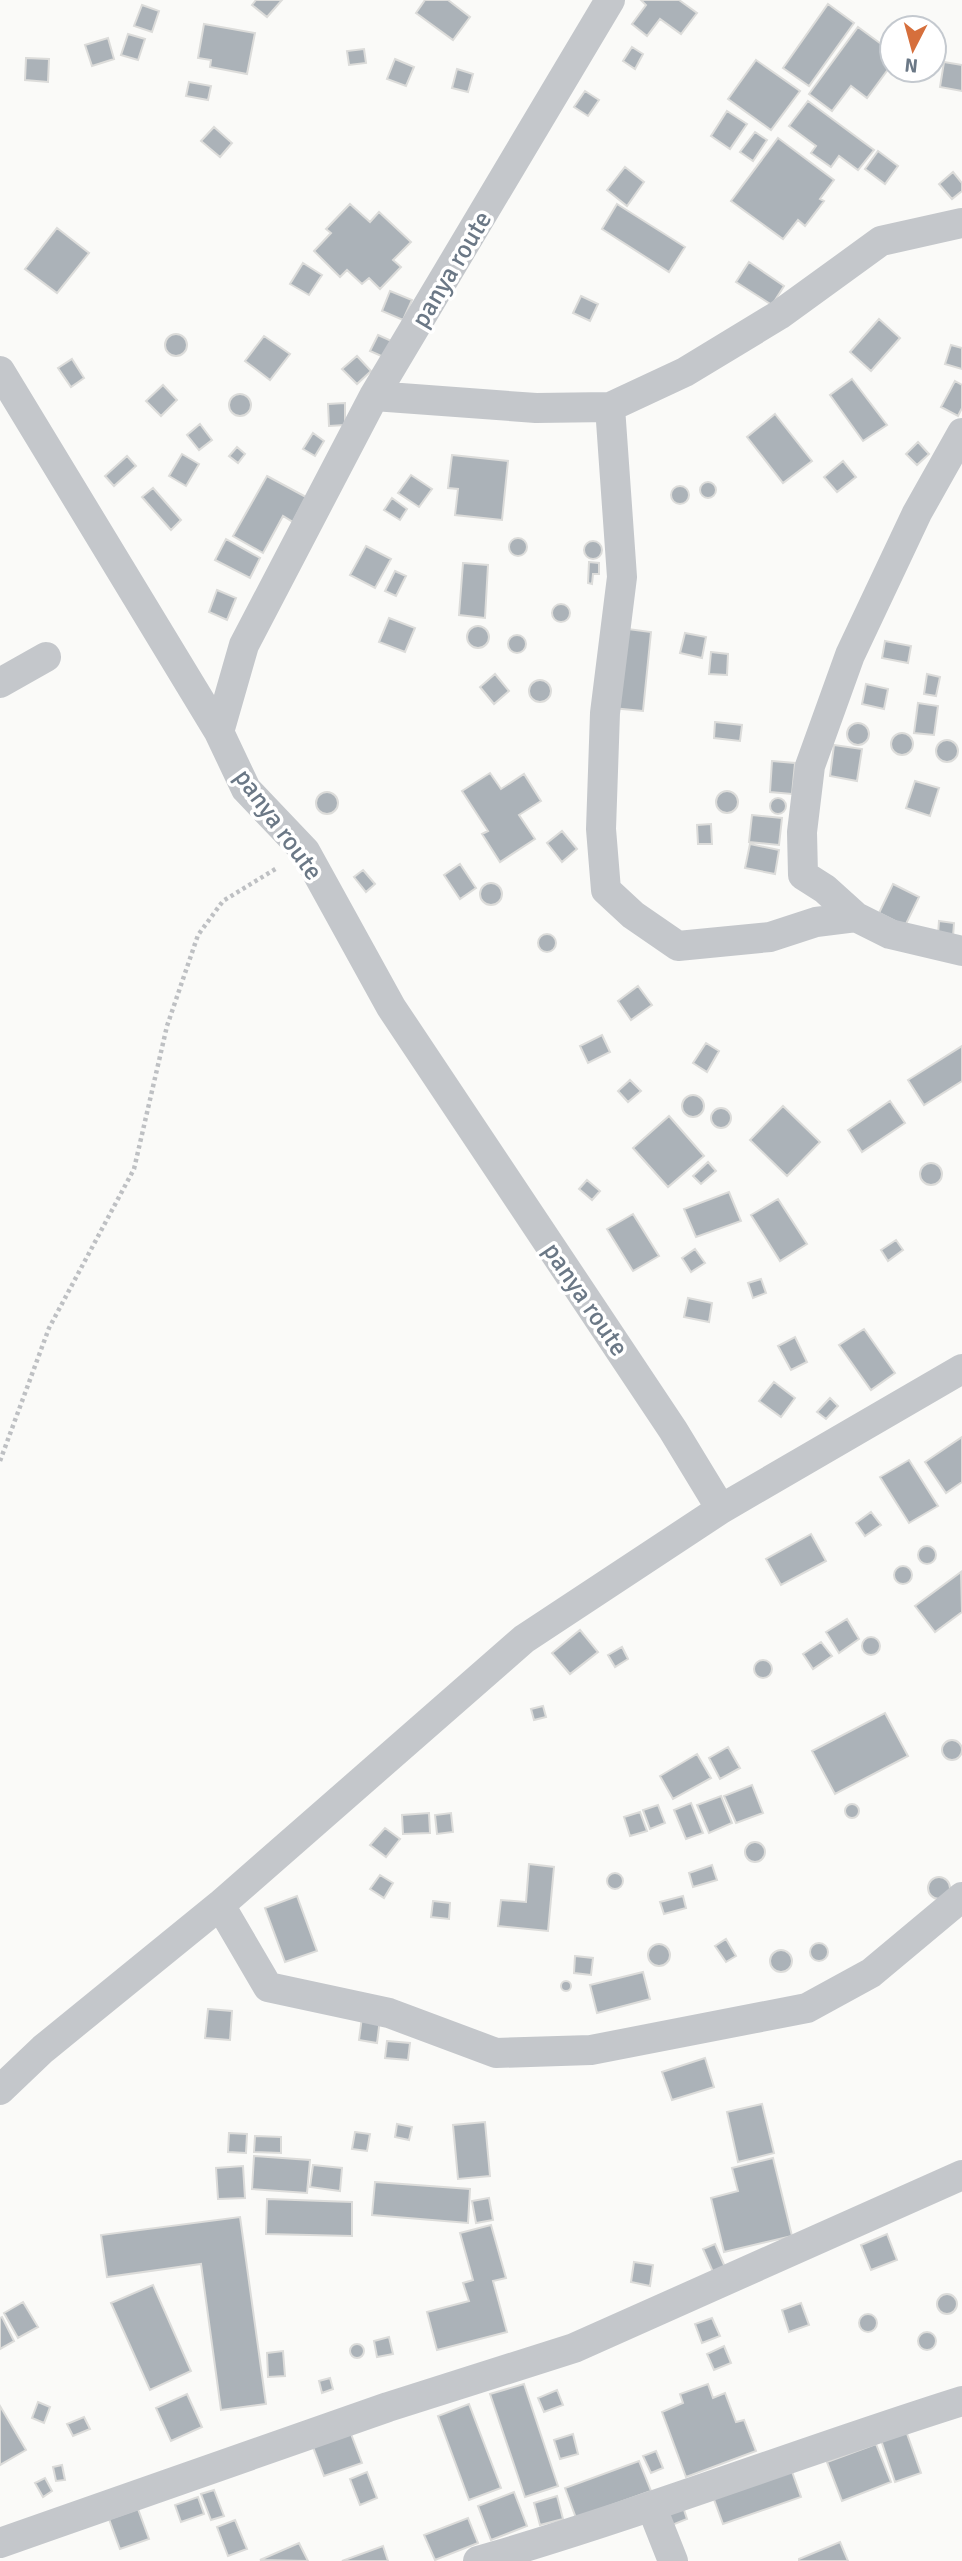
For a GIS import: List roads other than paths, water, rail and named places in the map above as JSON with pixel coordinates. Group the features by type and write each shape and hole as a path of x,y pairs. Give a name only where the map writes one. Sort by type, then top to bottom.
{"street":[{"name":"panya route","path":"610,0 374,396 244,645 219,732 246,789 304,851 391,1007 673,1430 721,1509"},
{"path":"374,396 536,408 610,407 685,372 779,314 881,241 962,223"},
{"path":"0,370 219,732"},
{"path":"610,407 622,577 605,713 601,829 606,890 633,915 678,946 770,937 816,922 856,917"},
{"path":"962,433 886,576 850,655 810,766 802,832 803,875 825,889 856,917 890,934 962,951"},
{"path":"0,683 46,657"},
{"path":"0,2090 43,2049 220,1905 524,1639 721,1509 962,1369"},
{"path":"220,1905 268,1987 389,2013 496,2053 591,2050 807,2008 871,1973 962,1897"},
{"path":"0,2543 388,2407 574,2348 962,2175"},
{"path":"478,2561 652,2508 779,2460 962,2401"},
{"path":"652,2508 673,2561"}]}
